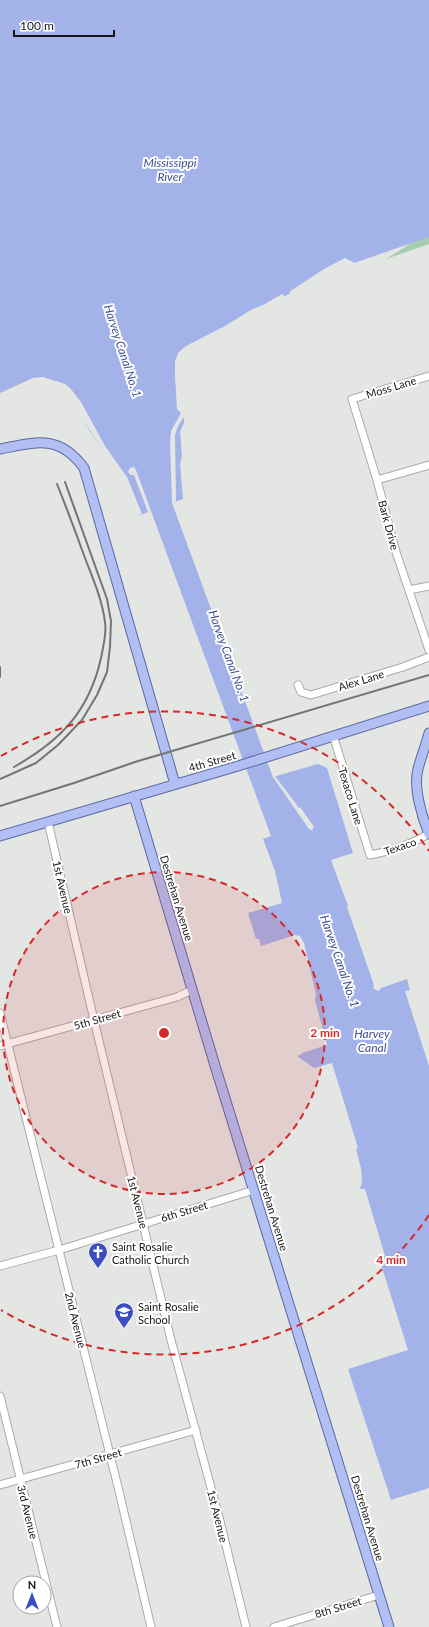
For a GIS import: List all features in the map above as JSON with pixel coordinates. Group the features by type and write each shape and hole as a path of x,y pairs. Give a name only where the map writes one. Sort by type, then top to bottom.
{"main road":[{"path":"0,449 30,443 47,442 62,447 75,456 84,468 175,784"},
{"name":"4th Street","path":"0,836 238,766 429,706"},
{"path":"429,733 416,780 423,818 429,834"},
{"name":"Destrehan Avenue","path":"134,796 192,990 389,1627"}],"street":[{"name":"Moss Lane","path":"352,399 429,376"},
{"name":"Bark Drive","path":"352,399 377,480 396,552 429,650"},
{"path":"377,480 429,465"},
{"path":"409,590 429,586"},
{"name":"Alex Lane","path":"298,684 301,692 311,695 403,667 429,657"},
{"name":"Texaco Lane","path":"333,735 370,855"},
{"name":"1st Avenue","path":"48,822 171,1340 220,1521 246,1627"},
{"name":"Texaco","path":"370,855 421,839 429,834"},
{"name":"5th Street","path":"0,1046 177,996 192,990"},
{"name":"2nd Avenue","path":"0,1013 110,1455 151,1627"},
{"name":"6th Street","path":"0,1266 59,1250 254,1190"},
{"name":"3rd Avenue","path":"0,1396 57,1627"},
{"name":"7th Street","path":"0,1485 196,1430"},
{"name":"8th Street","path":"274,1627 379,1595"}],"green space":[{"path":"429,237 429,244 386,259 413,242"}],"water":[{"name":"Mississippi River","path":"0,0 429,0 429,237 337,269 193,344 179,357 181,413 187,419 185,433 186,498 172,503 273,777 318,764 327,768 353,853 331,860 374,985 373,988 378,991 381,988 407,979 410,990 405,991 429,1066 429,1488 391,1500 348,1369 408,1350 379,1258 385,1256 365,1189 360,1189 362,1174 356,1149 358,1148 332,1063 314,1068 297,1056 327,1045 315,1000 316,994 304,943 300,936 295,935 261,946 259,939 256,939 248,913 282,903 275,871 263,839 271,836 151,511 138,516 123,479 61,389 30,384 0,397"}],"pier":[{"path":"345,258 355,263 293,295 289,292 324,269"},
{"path":"282,294 286,298 239,326 194,345 181,358 183,412 189,419 187,433 186,498 183,499 180,464 182,456 180,432 184,423 184,417 178,426 175,435 176,501 172,503 171,431 181,413 177,409 175,376 175,362 178,353 186,346"},
{"path":"43,377 65,384 81,402 105,446 127,477 142,514 137,516 122,480 92,433 60,390 30,386 0,399 0,393 33,378"},
{"path":"134,467 151,511 148,512 134,475 131,475 128,472 130,468"},
{"path":"255,720 257,720 263,739 261,739 275,776 299,808 300,807 314,827 312,829 314,831 309,829 273,777 253,721 255,721 257,728"}],"railway":[{"path":"0,779 36,763 58,745 82,720 97,695 107,672 111,621 107,599 65,482"},
{"path":"14,767 45,747 59,735 80,709 89,694 96,677 106,631 104,614 94,581 57,484"},
{"path":"0,667 0,677"},
{"path":"0,806 135,762 429,675"}],"place":[{"name":"Saint Rosalie Catholic Church","path":"98,1269"},
{"name":"Saint Rosalie School","path":"124,1329"}],"water label":[{"name":"Harvey Canal No. 1","path":"123,351"},
{"name":"Harvey Canal No. 1","path":"229,656"},
{"name":"Harvey Canal No. 1","path":"340,961"},
{"name":"Harvey Canal","path":"372,1040"}]}
